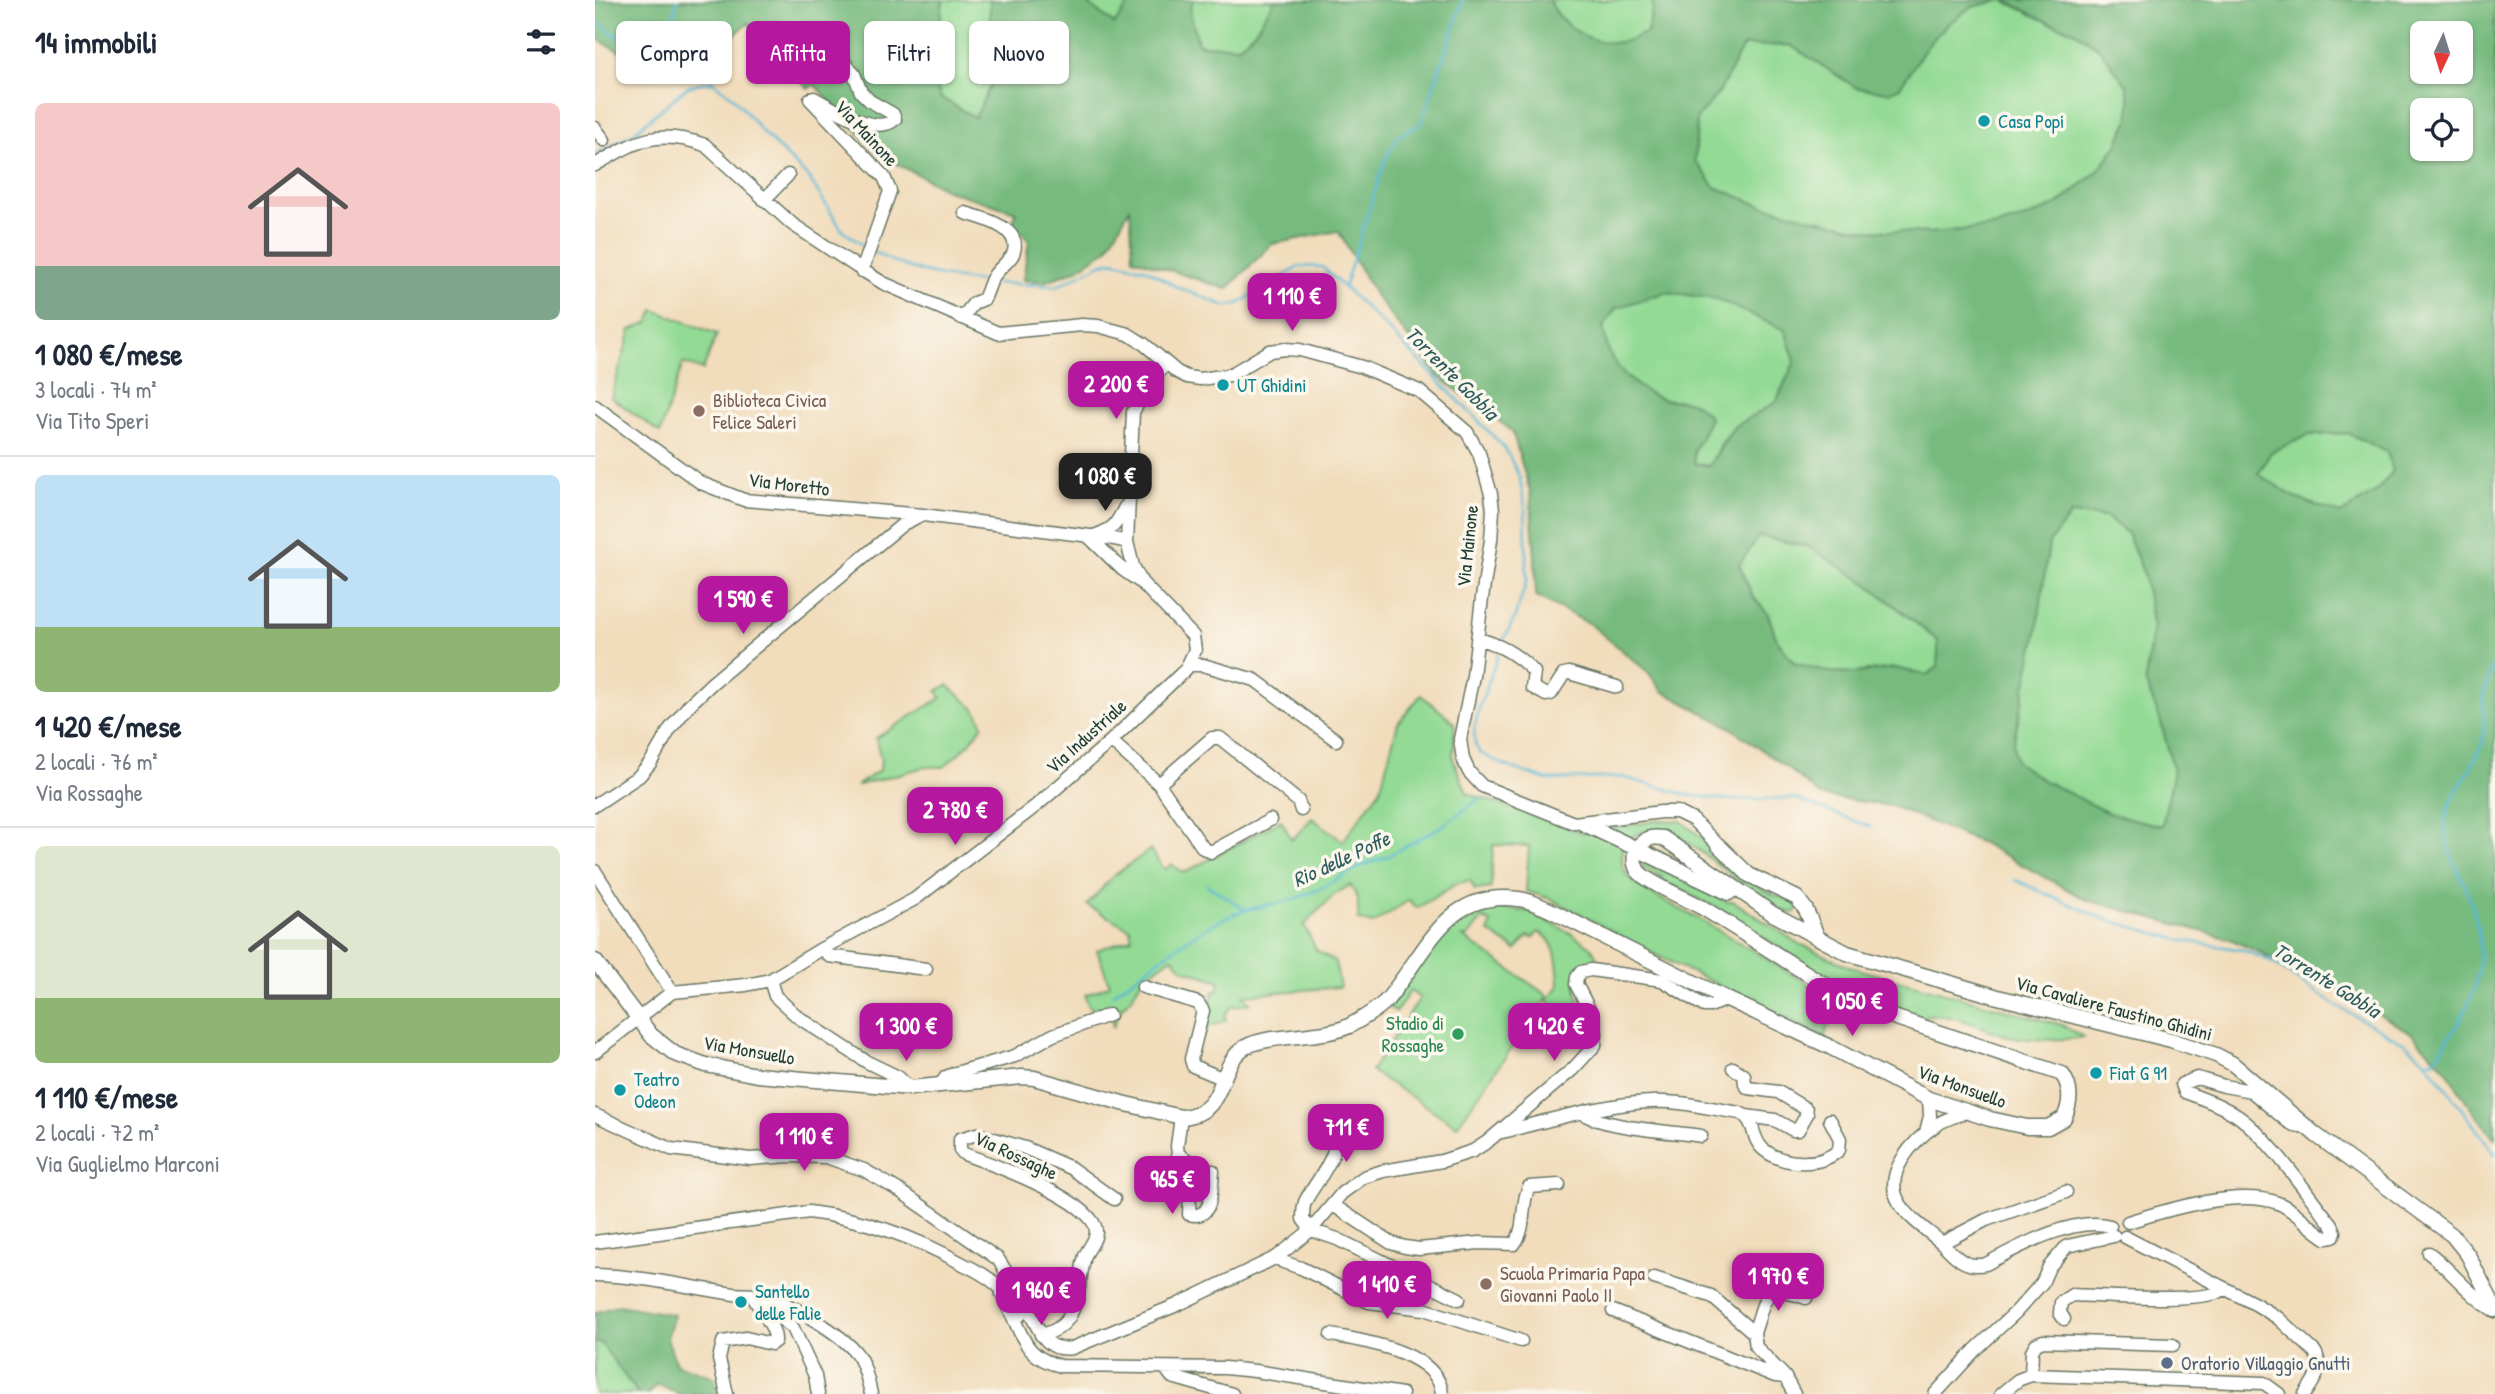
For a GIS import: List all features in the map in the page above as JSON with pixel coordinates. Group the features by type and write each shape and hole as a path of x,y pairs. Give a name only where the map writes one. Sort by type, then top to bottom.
{"main road":[{"path":"1584,824 1629,845"},
{"name":"Via Monsuello","path":"595,961 651,1035 675,1054 706,1065 757,1075 910,1088 1034,1078 1122,1103 1190,1117 1209,1106 1239,1051 1251,1043 1345,1028 1386,1001 1447,919 1460,908 1495,899 1521,899 1550,910 1727,999 1830,1047 1929,1099 1966,1112 2027,1127 2047,1127 2064,1118 2070,1097 2062,1074 1933,1032 1870,1009 1844,996 1704,909 1645,878 1637,870 1634,858 1638,845 1647,838 1663,838 1796,926"},
{"path":"1718,845 1749,875 1793,895 1806,910 1818,938"},
{"path":"1645,853 1776,915"},
{"path":"1796,926 1803,919 1806,910"},
{"name":"Via Cavaliere Faustino Ghidini","path":"1796,926 1847,953 2045,1009 2171,1040 2216,1055 2233,1064 2307,1127 2452,1235 2468,1255 2495,1310"}],"street":[{"name":"Via Mainone","path":"850,68 855,74 861,92 870,101 893,114 895,119 884,125 867,124 814,98 810,99 884,177 890,191 864,267"},
{"path":"595,128 604,140"},
{"path":"595,165 635,142 656,137 689,140 705,145 792,224 864,267 961,318 974,303 984,299 990,285 1012,255 1013,238 1006,230 992,222 965,213"},
{"path":"764,200 788,175"},
{"name":"Via Mainone","path":"961,318 998,333 1082,325 1098,326 1128,334 1187,377 1210,379 1230,374 1270,351 1285,349 1308,352 1361,367 1419,391 1467,432 1479,453 1493,510 1485,575 1484,641 1473,676 1460,739 1469,772 1482,786 1566,821 1584,824 1677,812 1693,820 1718,845"},
{"path":"1142,583 1133,566 1127,542 1133,412 1151,381 1166,364"},
{"name":"Via Moretto","path":"595,407 701,483 744,500 923,515 1089,537 1114,545 1127,542"},
{"path":"1129,501 1119,522 1112,529 1089,537 1122,569 1142,583 1191,633 1195,650 1190,664 1203,665 1255,680 1336,740"},
{"path":"595,805 639,776 651,762 670,729 712,683 903,524 923,515"},
{"path":"1484,641 1507,650 1534,671 1532,687 1546,695 1551,694 1564,674 1569,673 1618,687"},
{"name":"Via Industriale","path":"672,992 770,980 915,899 1038,805 1180,677 1190,664"},
{"path":"1159,784 1212,738 1220,738 1298,801 1301,810"},
{"path":"1111,741 1159,784 1203,848 1210,852 1270,820"},
{"path":"595,871 672,992 595,1052"},
{"path":"823,948 829,956 926,969"},
{"path":"595,1115 671,1149 750,1159 826,1157 864,1170 900,1191 998,1259 1009,1286 1004,1298 1020,1314 1035,1320 1041,1335 1052,1347 1072,1348 1177,1305 1277,1257 1311,1230 1342,1193 1371,1174 1428,1165 1473,1151 1498,1133 1573,1069 1595,1045 1596,1034 1591,1013 1576,984 1581,972 1591,970 1662,980 1704,1006 1727,999"},
{"path":"770,980 775,996 798,1017 867,1062 898,1077 910,1088"},
{"path":"1143,987 1201,1006 1203,1010 1191,1059 1193,1066 1224,1079"},
{"name":"Via Monsuello","path":"940,1085 946,1077 1015,1055 1053,1035 1109,1014"},
{"path":"864,1084 870,1079 871,1072 867,1062"},
{"path":"1498,1133 1583,1113 1649,1102 1775,1120 1798,1130 1807,1114 1806,1109 1778,1092 1748,1088 1744,1075 1733,1068"},
{"path":"881,1069 885,1086"},
{"path":"1935,1394 2042,1283 2049,1267 2067,1246 2130,1229 2128,1222 2230,1198 2277,1203 2326,1238 2333,1237 2335,1232 2294,1174 2247,1125 2209,1100 2185,1091 2182,1084 2197,1078 2251,1091 2287,1121 2307,1127"},
{"path":"1926,1133 1930,1116 1929,1099"},
{"path":"1966,1112 1945,1120 1926,1133 1907,1152 1897,1169 1894,1185 1898,1200 1907,1212 1962,1263 1975,1267 1986,1264 2049,1234 2092,1224 2116,1233 2278,1318 2315,1352 2320,1364 2318,1373 2305,1394"},
{"path":"1583,1113 1588,1118 1701,1136"},
{"path":"1746,1115 1763,1150 1797,1162 1818,1162 1831,1158 1839,1150 1840,1139 1831,1120"},
{"path":"1181,1117 1177,1146 1178,1154 1189,1161 1191,1166 1189,1214 1195,1216 1209,1208 1213,1171"},
{"path":"1321,1126 1329,1129 1334,1138 1334,1150 1326,1169 1304,1204 1303,1219 1311,1230 1337,1239 1459,1299"},
{"name":"Via Rossaghe","path":"1041,1335 1061,1328 1073,1313 1086,1254 1096,1227 1087,1214 1049,1190 964,1154 960,1150 960,1139 977,1134 1025,1148 1070,1168 1114,1199"},
{"path":"1333,1205 1381,1237 1405,1247 1419,1249 1479,1243 1514,1244 1520,1237 1524,1196 1529,1187 1559,1185"},
{"path":"1942,1243 1986,1220 2066,1192"},
{"path":"595,1242 809,1212 842,1216 935,1248 1009,1286"},
{"path":"2429,1253 2483,1303 2495,1310"},
{"path":"1277,1257 1369,1302 1424,1309 1521,1341"},
{"path":"595,1275 767,1297 840,1336 858,1355 871,1394"},
{"path":"1654,1278 1711,1296 1754,1333"},
{"path":"2064,1319 2060,1313 2061,1302 2072,1295 2213,1296 2224,1289"},
{"path":"1794,1394 1785,1377 1756,1347 1754,1333 1767,1296 1774,1291 1782,1290 1806,1298"},
{"path":"727,1394 719,1359 723,1342 745,1338 771,1344 775,1341 775,1335 753,1296"},
{"path":"753,1296 793,1328 815,1376 818,1394"},
{"path":"1613,1311 1775,1376 1785,1377"},
{"path":"1020,1314 1031,1353 1047,1363 1061,1366 1255,1371 1402,1394"},
{"path":"1331,1335 1380,1345 1413,1358 1428,1367 1442,1394"},
{"path":"2031,1375 2032,1351 2036,1344 2043,1341 2173,1345"},
{"path":"1166,1368 1173,1377 1232,1394"},
{"path":"2001,1394 2018,1380 2031,1375 2264,1384 2280,1394"}],"green space":[{"path":"595,0 943,0 940,21 864,21 864,84 937,84 940,97 975,118 991,84 1069,84 1069,21 990,21 990,0 1091,0 1089,5 1114,24 1132,0 1193,0 1190,11 1198,44 1239,46 1255,31 1275,0 1549,0 1569,26 1588,37 1610,42 1624,41 1647,33 1652,0 2002,0 1972,7 1946,25 1926,47 1900,87 1889,92 1857,88 1790,45 1743,46 1720,91 1697,118 1695,161 1715,187 1754,203 1810,218 1866,230 1929,233 1994,227 2057,205 2098,171 2117,145 2129,119 2127,86 2099,48 2074,31 2050,23 2005,0 2495,0 2495,1139 2470,1107 2446,1069 2411,1033 2323,981 2230,939 2087,900 1984,844 1892,806 1821,796 1789,769 1728,726 1662,691 1648,672 1590,624 1536,596 1530,491 1512,431 1438,376 1376,296 1338,231 1272,244 1227,289 1133,258 1130,208 1107,249 1076,270 1044,282 1023,280 1029,241 1013,224 1016,212 947,190 878,154 814,84 850,84 850,21 746,21 746,25 732,38 732,21 616,21 616,49 595,38","holes":["1666,292 1717,299 1785,330 1795,361 1776,402 1734,427 1709,466 1694,463 1694,451 1710,418 1690,402 1657,397 1643,389 1618,367 1610,354 1603,327 1616,308","2348,433 2387,452 2393,471 2376,492 2341,514 2298,499 2258,474 2271,452 2309,435","2071,514 2106,517 2127,533 2144,574 2153,627 2145,681 2160,719 2174,771 2162,826 2108,813 2043,780 2016,762 2013,744 2037,632 2049,543","1759,536 1809,547 1869,585 1938,641 1938,667 1927,675 1895,668 1854,673 1829,672 1794,663 1776,638 1768,614 1753,597 1739,565"]},
{"path":"943,0 990,0 990,21 969,21 969,84 991,84 976,118 940,97 937,84 955,84 955,21 940,21"},
{"path":"1091,0 1132,0 1115,24 1089,5"},
{"path":"1193,0 1275,0 1255,31 1239,46 1213,46 1198,44 1190,11"},
{"path":"1549,0 1652,0 1653,7 1647,33 1624,41 1610,42 1588,38 1578,33 1561,19"},
{"path":"2002,0 2050,23 2075,31 2099,48 2127,86 2129,119 2117,145 2098,171 2057,205 1994,227 1929,233 1866,230 1754,203 1715,187 1695,161 1697,118 1720,91 1743,46 1790,45 1857,88 1900,87 1922,54 1948,24 1974,6"},
{"path":"1665,292 1717,299 1785,330 1795,361 1776,402 1734,427 1709,466 1694,463 1694,451 1710,418 1690,402 1657,397 1636,385 1618,367 1607,344 1603,327 1616,308"},
{"path":"654,310 717,334 703,370 683,363 660,433 611,397 631,330 649,322"},
{"path":"2348,433 2387,452 2393,471 2376,492 2341,514 2298,499 2258,474 2271,452 2309,435"},
{"path":"2071,514 2106,517 2127,533 2144,574 2153,627 2145,681 2160,719 2174,771 2162,826 2108,814 2015,762 2013,744 2049,543"},
{"path":"1758,536 1809,547 1869,585 1938,641 1938,667 1927,675 1895,668 1854,673 1829,672 1794,663 1776,638 1768,614 1753,597 1739,565"},
{"path":"948,685 976,710 983,725 969,744 944,767 924,767 856,786 880,770 881,761 876,738 941,698 937,691"},
{"path":"1421,695 1455,723 1453,759 1467,793 1584,833 1661,820 1681,821 1747,880 1772,894 1790,899 1798,908 1794,913 1776,907 1755,894 1686,842 1664,832 1644,831 1627,843 1623,850 1624,870 1639,886 1848,1008 1827,1027 1825,1037 1656,955 1551,899 1526,891 1529,846 1493,845 1491,888 1475,890 1470,880 1456,884 1417,908 1409,900 1373,924 1358,920 1358,898 1350,885 1334,895 1304,925 1316,950 1335,962 1340,987 1243,995 1250,1003 1231,1007 1225,1015 1226,1020 1209,1027 1205,1034 1201,1033 1214,991 1218,991 1220,981 1183,969 1172,957 1142,979 1132,997 1120,1009 1113,1028 1112,1012 1106,1008 1093,1010 1088,1005 1085,995 1110,985 1097,950 1132,938 1130,929 1087,905 1112,877 1150,850 1165,870 1171,864 1184,873 1281,820 1292,840 1312,818 1343,841 1380,790 1398,723"},
{"path":"1649,851 1661,851 1687,870 1686,882 1727,902 1733,901 1796,942 1850,967 2062,1025 2083,1037 2053,1040 2020,1038 1946,1016 1926,1015 1923,1020 1838,985 1728,914 1643,868 1642,859"},
{"name":"Stadio di Rossaghe","path":"1498,908 1528,911 1571,933 1591,947 1602,966 1582,963 1576,979 1577,995 1588,1027 1547,1001 1559,986 1556,955 1545,936 1538,932 1533,938 1528,936 1516,950 1489,932 1491,922 1482,919 1468,937 1463,937 1548,996 1457,1126 1371,1071 1420,998 1410,991 1396,1012 1389,1007 1448,928 1475,913"},
{"path":"619,1305 674,1315 667,1338 676,1364 714,1377 719,1394 678,1394 657,1384 648,1394 638,1394 600,1342 595,1343 595,1313"},
{"path":"600,1342 638,1394 595,1394 595,1343"}],"waterway":[{"path":"672,21 677,0"},
{"path":"1344,288 1384,163 1398,136 1421,124 1463,0"},
{"path":"595,21 616,36"},
{"name":"Torrente Gobbia","path":"595,154 631,135 686,88 713,82 734,98 764,134 809,178 842,230 865,247"},
{"name":"Torrente Gobbia","path":"874,252 928,273 985,282"},
{"name":"Torrente Gobbia","path":"995,283 1057,286 1112,261 1146,269 1177,287 1225,306 1238,304 1300,266 1322,267 1380,321 1505,448 1519,476 1525,506 1527,580 1515,617 1502,643"},
{"name":"Torrente Gobbia","path":"1499,653 1474,729 1475,744 1480,753 1504,765 1547,780 1622,777 1687,795 1729,800 1793,798 1871,827"},
{"path":"2428,1061 2433,1061 2448,1040 2470,999 2477,979 2480,959 2475,914 2450,851 2445,828 2449,806 2481,746 2484,731 2484,693 2495,663"},
{"name":"Rio delle Poffe","path":"1207,885 1246,910 1295,899 1388,856 1442,826 1482,797"},
{"name":"Torrente Gobbia","path":"2015,880 2104,919 2180,940 2243,950 2269,960 2337,1006 2406,1044 2427,1062 2495,1154"},
{"path":"1113,994 1193,936 1245,910"}],"place":[{"name":"Casa Popi","path":"1984,121"},
{"name":"UT Ghidini","path":"1223,385"},
{"name":"Biblioteca Civica Felice Saleri","path":"699,411"},
{"name":"Stadio di Rossaghe","path":"1458,1034"},
{"name":"Fiat G 91","path":"2096,1073"},
{"name":"Teatro Odeon","path":"620,1090"},
{"name":"Scuola Primaria Papa Giovanni Paolo II","path":"1486,1284"},
{"name":"Santello delle Falìe","path":"741,1302"},
{"name":"Oratorio Villaggio Gnutti","path":"2167,1363"}]}
